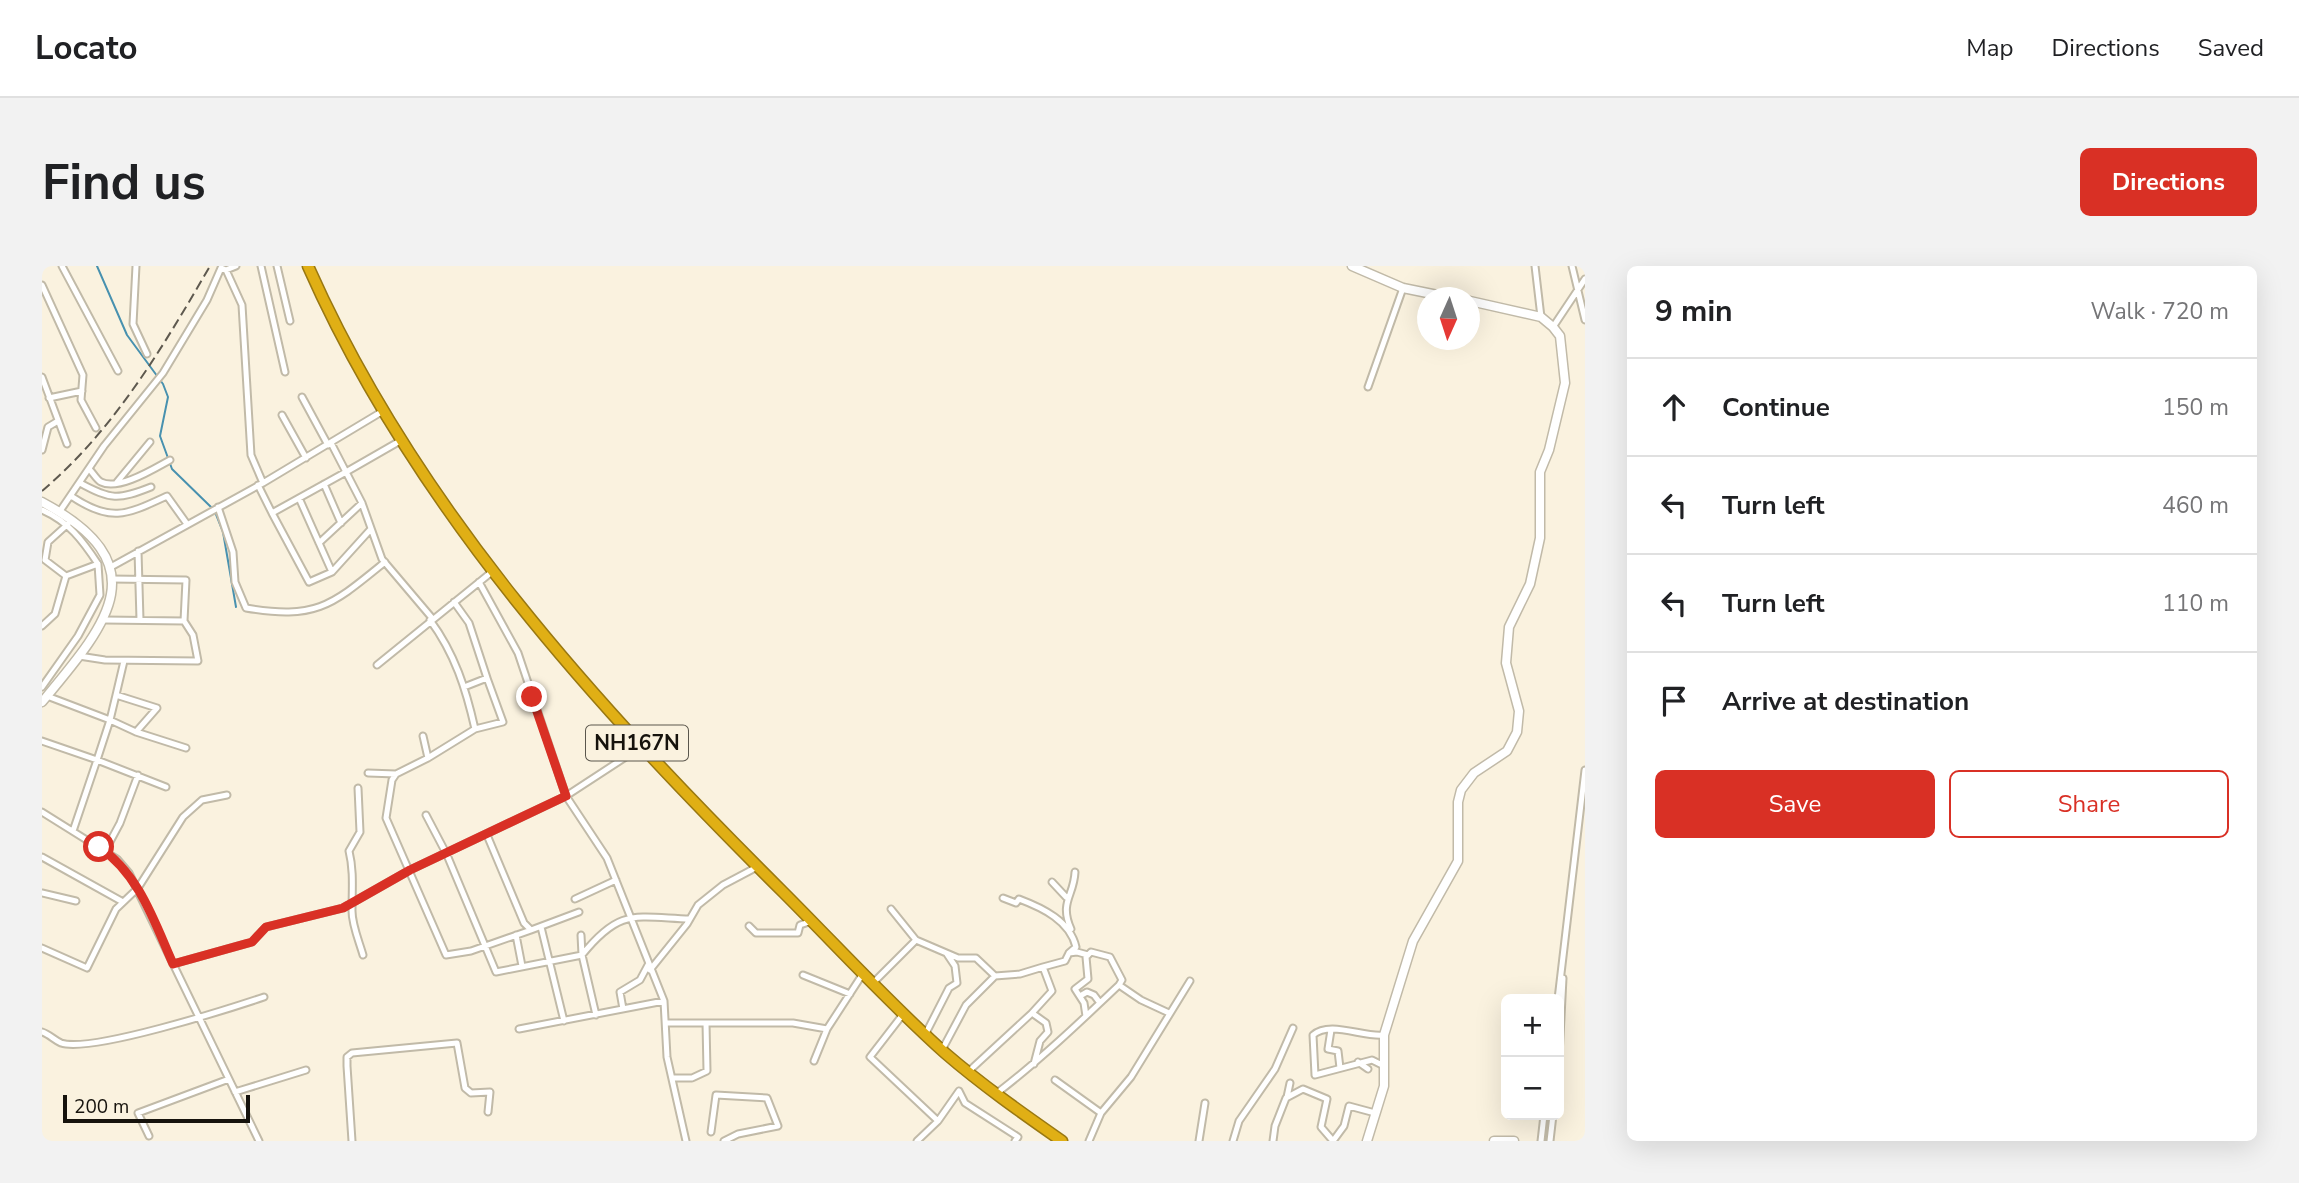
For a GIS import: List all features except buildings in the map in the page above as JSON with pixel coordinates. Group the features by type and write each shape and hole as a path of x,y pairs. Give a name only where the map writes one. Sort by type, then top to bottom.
{"highway":[{"name":"NH167N","path":"308,266 338,334 400,441 493,571 641,747 757,867 942,1050 996,1094 1062,1141"}],"street":[{"path":"62,266 118,372"},
{"path":"136,266 133,324 147,354"},
{"path":"60,511 163,373 207,300 221,268 226,270 236,266"},
{"path":"261,266 285,372"},
{"path":"276,266 290,321"},
{"path":"1352,266 1403,288 1417,291"},
{"path":"1535,266 1541,317"},
{"path":"1572,266 1585,320"},
{"path":"226,270 242,305 251,455 272,513 308,582 332,572 370,530"},
{"path":"1553,327 1585,279"},
{"path":"42,285 83,375 81,400 96,428"},
{"path":"1368,387 1403,288"},
{"path":"1367,1141 1384,1086 1384,1035 1420,925 1458,861 1458,802 1461,790 1474,772 1507,751 1517,732 1519,711 1506,663 1509,627 1530,584 1540,538 1540,472 1549,450 1565,383 1560,336 1553,327 1541,317 1480,303"},
{"path":"42,377 67,444"},
{"path":"49,398 82,391"},
{"path":"302,397 362,503 370,530 385,562 431,619 448,645 464,687 475,729"},
{"path":"109,568 261,484 383,411"},
{"path":"282,415 306,458"},
{"path":"42,450 48,427 58,421"},
{"path":"272,513 400,441"},
{"path":"117,482 150,442"},
{"path":"90,470 101,482 117,482 131,480 170,460"},
{"path":"80,483 102,495 116,498 151,487"},
{"path":"324,484 341,523"},
{"path":"71,496 92,511 118,515 129,514 167,496 187,524"},
{"path":"299,498 332,572"},
{"path":"42,502 60,511 70,522 98,564 100,595 71,648 42,687"},
{"path":"319,543 362,503"},
{"path":"218,507 233,552 235,582 246,608 313,611 356,586 385,562"},
{"path":"42,510 87,529 107,558 111,579 111,599 104,620 44,699 186,748"},
{"path":"66,576 43,560 45,542 70,522"},
{"path":"138,551 139,620"},
{"path":"66,576 98,564"},
{"path":"377,664 493,571"},
{"path":"42,626 55,614 66,576"},
{"path":"77,659 198,661 192,635 184,621 186,580 111,579"},
{"path":"479,582 518,653 566,796 607,858 664,1001 668,1023 667,1057 686,1141"},
{"path":"368,773 396,774 475,729 503,722 469,623 454,601"},
{"path":"104,620 184,621"},
{"path":"73,831 110,720 124,661"},
{"path":"464,687 487,678"},
{"path":"117,695 157,708 136,732"},
{"path":"423,736 428,758"},
{"path":"42,741 166,787"},
{"path":"173,964 252,942 266,927 343,908 410,870 447,855 566,796 641,747"},
{"path":"1562,994 1585,770"},
{"path":"396,774 390,787 386,818 446,955 485,946 579,912"},
{"path":"105,851 120,823 138,775"},
{"path":"358,788 360,832 349,851 354,871 351,886 353,919 363,955"},
{"path":"42,948 87,968 116,909 138,888 193,805 202,800 227,795"},
{"path":"42,812 117,859 138,888 259,1141"},
{"path":"426,815 447,855 496,972 582,956 602,930 631,917 690,919"},
{"path":"487,835 524,923 531,930"},
{"path":"42,857 123,902"},
{"path":"623,1009 620,992 640,980 690,919 698,905 723,885 757,867"},
{"path":"942,1050 966,1005 995,976 1020,974 1065,961 1076,947 1066,917 1066,897 1074,886 1075,872"},
{"path":"575,899 616,880"},
{"path":"1052,882 1066,897"},
{"path":"42,893 76,901"},
{"path":"1003,898 1016,903 1019,899 1042,908 1072,932"},
{"path":"891,909 916,940 958,958 976,958 995,976"},
{"path":"749,926 756,933 798,933 800,925 812,921"},
{"path":"541,927 564,1021"},
{"path":"516,935 522,966"},
{"path":"581,936 582,956 596,1015"},
{"path":"874,982 916,940"},
{"path":"996,1094 1033,1065 1119,985 1123,978 1110,957 1099,952 1088,955 1069,953"},
{"path":"926,1033 949,988 957,983 955,966 947,954"},
{"path":"1086,1016 1075,989 1088,979 1088,955"},
{"path":"968,1072 1052,991 1043,967"},
{"path":"814,1061 827,1029 864,972"},
{"path":"803,975 850,994"},
{"path":"1559,994 1563,978"},
{"path":"1089,1141 1096,1128 1096,1118 1131,1077 1190,981"},
{"path":"1119,985 1140,1000 1169,1013"},
{"path":"1080,996 1087,992 1094,995 1100,1003"},
{"path":"42,1032 62,1043 83,1042 199,1018 264,998"},
{"path":"519,1029 664,1001"},
{"path":"904,1013 870,1058 938,1121"},
{"path":"1032,1013 1046,1023 1048,1032 1040,1041 1033,1065"},
{"path":"668,1023 793,1023 827,1029"},
{"path":"672,1078 692,1078 707,1071 706,1023"},
{"path":"1233,1141 1239,1121 1275,1069 1293,1028"},
{"path":"1384,1035 1331,1030 1312,1035 1315,1075 1372,1060 1384,1066"},
{"path":"1331,1030 1328,1049 1338,1051 1340,1068"},
{"path":"352,1141 347,1066 347,1057 352,1053 457,1043 465,1088 471,1093 490,1092 488,1112"},
{"path":"1358,1062 1368,1069"},
{"path":"235,1091 306,1070"},
{"path":"149,1136 138,1113 229,1079"},
{"path":"1055,1080 1101,1113"},
{"path":"1273,1141 1275,1126 1290,1083"},
{"path":"1287,1097 1303,1089 1327,1099 1321,1127 1333,1141 1344,1125 1349,1107 1375,1114"},
{"path":"917,1141 938,1121 958,1091 965,1103 1018,1137 1015,1141"},
{"path":"711,1132 716,1095 767,1098 778,1126 738,1134 724,1141"},
{"path":"1199,1141 1205,1102"},
{"path":"1541,1141 1543,1120"},
{"path":"1550,1141 1552,1120"},
{"path":"1494,1141 1514,1141"}],"waterway":[{"path":"97,266 127,335 163,384 168,397 160,436 172,469 212,508"},
{"path":"215,512 223,532 236,607"}],"railway":[{"path":"42,491 92,442 135,386 210,266"}],"route":[{"path":"99,847 117,859 129,873 173,964 252,942 266,927 343,908 410,870 447,855 566,796 532,697"}]}
